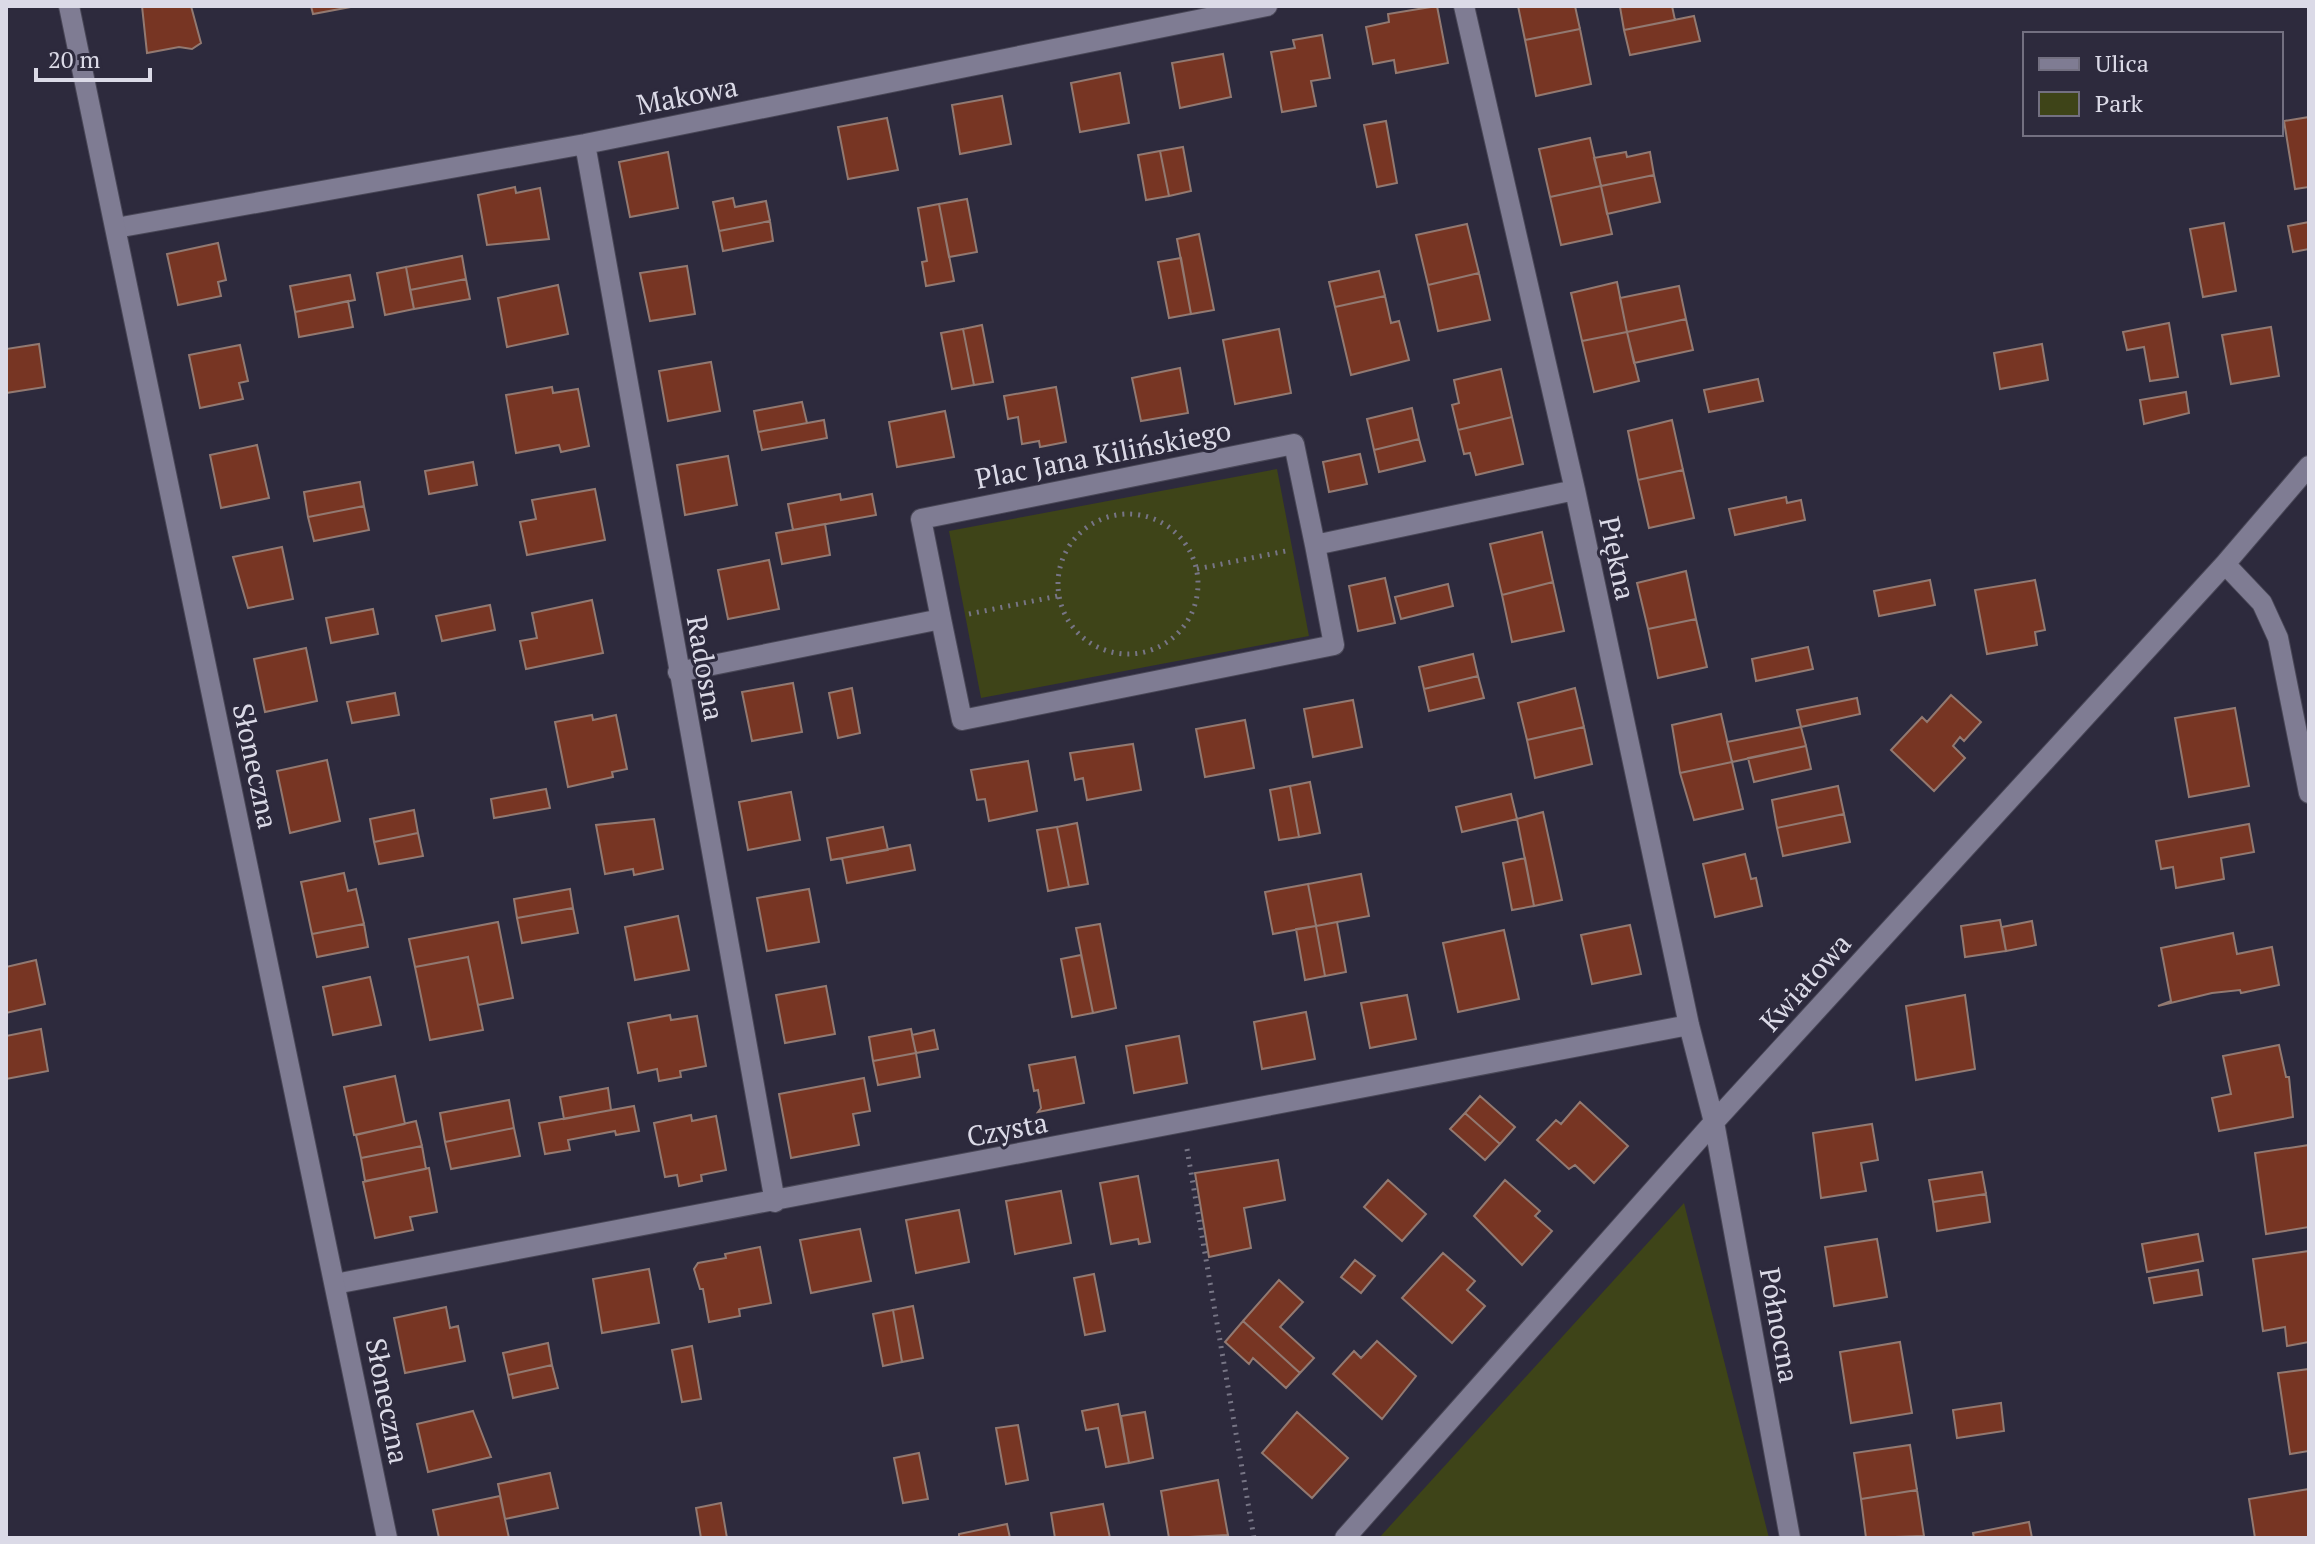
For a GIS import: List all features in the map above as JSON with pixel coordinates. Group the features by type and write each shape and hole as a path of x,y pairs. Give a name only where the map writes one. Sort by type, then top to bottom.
{"street":[{"name":"Słoneczna","path":"69,6 387,1538"},
{"name":"Makowa","path":"116,228 585,144 1267,6"},
{"name":"Piękna","path":"1464,6 1575,490 1689,1025 1714,1122"},
{"name":"Radosna","path":"585,144 775,1202"},
{"name":"Plac Jana Kilińskiego","path":"1294,444 1334,645 962,720 941,619 921,519 1294,444"},
{"name":"Kwiatowa","path":"1345,1538 1714,1122 2225,564 2309,466"},
{"path":"1315,545 1575,490"},
{"path":"2225,564 2262,603 2278,638 2309,793"},
{"path":"678,672 941,619"},
{"name":"Czysta","path":"335,1284 1689,1025"},
{"name":"Północna","path":"1714,1122 1790,1538"}],"path":[{"path":"1127,513 1161,522 1188,547 1197,569 1198,592 1192,613 1179,632 1162,646 1141,653 1118,654 1097,647 1078,634 1065,616 1058,596 1058,571 1066,548 1082,530 1103,517 1127,513"},
{"path":"1197,569 1315,545"},
{"path":"941,619 1058,596"},
{"path":"1183,1123 1254,1538"}],"green space":[{"path":"1277,469 1309,636 981,698 949,531"},
{"path":"1684,1203 1769,1538 1379,1538"}],"building":[{"path":"142,6 191,6 201,43 192,49 179,47 147,53"},
{"path":"311,6 356,6 313,14"},
{"path":"1437,6 1448,63 1396,73 1394,60 1373,64 1366,27 1389,22 1388,14"},
{"path":"1518,6 1575,6 1580,29 1525,40"},
{"path":"1672,6 1675,20 1624,30 1620,7"},
{"path":"1694,16 1700,41 1630,55 1624,30"},
{"path":"1580,29 1591,84 1536,96 1525,40"},
{"path":"1322,35 1330,78 1311,81 1316,106 1282,112 1271,52 1295,48 1293,40"},
{"path":"1223,54 1231,97 1180,108 1172,63"},
{"path":"1120,73 1129,123 1080,132 1071,83"},
{"path":"1002,96 1011,144 960,154 952,105"},
{"path":"2309,117 2309,187 2295,189 2284,121"},
{"path":"887,118 898,170 848,179 838,127"},
{"path":"1386,121 1397,183 1377,187 1364,125"},
{"path":"1590,138 1601,186 1550,197 1539,149"},
{"path":"1183,147 1191,191 1169,196 1160,151"},
{"path":"1160,151 1169,196 1146,200 1138,155"},
{"path":"668,152 678,208 630,217 619,162"},
{"path":"1626,152 1627,157 1650,152 1654,175 1601,186 1594,158"},
{"path":"1654,175 1660,202 1607,214 1601,186"},
{"path":"1601,186 1612,234 1561,245 1550,197"},
{"path":"515,187 516,193 540,188 549,239 487,245 478,195"},
{"path":"733,198 735,207 766,201 770,221 719,231 713,202"},
{"path":"967,199 977,252 949,257 939,204"},
{"path":"939,204 954,281 926,286 922,262 927,261 918,208"},
{"path":"770,221 773,241 723,251 719,231"},
{"path":"2309,222 2309,249 2293,252 2288,226"},
{"path":"2224,223 2236,291 2203,297 2190,229"},
{"path":"1467,224 1479,273 1428,285 1416,235"},
{"path":"1199,234 1214,310 1191,314 1177,239"},
{"path":"218,243 226,280 218,282 221,296 178,305 167,254"},
{"path":"462,256 466,279 410,290 406,267"},
{"path":"1181,258 1191,314 1169,318 1158,262"},
{"path":"687,266 695,314 650,321 640,273"},
{"path":"406,267 414,309 385,315 377,273"},
{"path":"1379,271 1385,296 1335,307 1329,282"},
{"path":"1479,273 1490,320 1438,331 1428,285"},
{"path":"350,275 355,300 295,312 290,286"},
{"path":"466,279 470,299 414,309 410,290"},
{"path":"1617,282 1627,332 1582,341 1571,293"},
{"path":"558,285 568,334 507,347 498,298"},
{"path":"1679,286 1686,319 1627,332 1620,298"},
{"path":"1385,296 1391,323 1399,321 1409,360 1351,375 1335,307"},
{"path":"348,301 353,327 299,337 295,312"},
{"path":"1686,319 1693,350 1634,363 1627,332"},
{"path":"2169,323 2178,377 2150,381 2144,347 2127,350 2123,332"},
{"path":"982,325 993,382 974,385 963,329"},
{"path":"2271,327 2279,376 2231,384 2222,335"},
{"path":"963,329 974,385 952,389 941,333"},
{"path":"1279,329 1291,393 1235,404 1223,340"},
{"path":"1627,332 1639,381 1594,392 1582,341"},
{"path":"39,344 45,387 6,393 6,349"},
{"path":"2042,344 2048,380 2000,389 1994,353"},
{"path":"240,345 248,381 239,383 243,399 200,408 189,355"},
{"path":"711,362 720,411 668,421 659,371"},
{"path":"1180,368 1188,413 1141,421 1132,378"},
{"path":"1501,369 1512,417 1458,430 1452,405 1459,403 1454,380"},
{"path":"1758,379 1763,401 1709,412 1704,390"},
{"path":"552,387 553,393 578,389 589,446 561,452 559,445 516,453 506,395"},
{"path":"1056,387 1066,442 1040,447 1039,441 1022,444 1018,417 1008,419 1004,396"},
{"path":"2186,392 2189,413 2144,424 2140,400"},
{"path":"802,402 807,423 758,432 754,411"},
{"path":"1412,408 1419,439 1374,450 1367,419"},
{"path":"945,411 954,457 897,467 889,422"},
{"path":"1512,417 1523,464 1476,475 1470,453 1464,454 1458,430"},
{"path":"824,420 827,438 762,450 758,432"},
{"path":"1672,420 1683,470 1638,480 1628,431"},
{"path":"1419,439 1425,461 1379,472 1374,450"},
{"path":"257,445 269,498 221,508 210,455"},
{"path":"1360,454 1367,484 1329,492 1323,462"},
{"path":"728,456 737,505 685,515 677,465"},
{"path":"473,462 477,485 429,494 425,471"},
{"path":"1683,470 1694,518 1649,528 1638,480"},
{"path":"360,482 364,506 308,517 304,492"},
{"path":"595,489 605,540 527,555 520,522 536,519 532,500"},
{"path":"840,494 841,500 872,494 876,515 793,530 788,504"},
{"path":"1786,497 1787,503 1801,500 1805,520 1735,535 1729,509"},
{"path":"364,506 369,530 314,541 308,517"},
{"path":"825,524 830,555 782,564 776,533"},
{"path":"1542,532 1553,582 1502,595 1490,544"},
{"path":"282,547 293,599 248,608 233,557"},
{"path":"769,560 779,609 728,619 718,570"},
{"path":"1686,571 1696,619 1648,629 1637,583"},
{"path":"1385,578 1395,623 1358,631 1349,586"},
{"path":"1930,580 1935,605 1879,616 1874,591"},
{"path":"2035,580 2045,630 2035,632 2037,645 1987,654 1975,590"},
{"path":"1553,582 1564,631 1512,642 1502,595"},
{"path":"1448,584 1453,606 1401,619 1395,597"},
{"path":"592,600 603,653 526,669 520,641 537,638 532,613"},
{"path":"490,605 495,630 442,641 436,616"},
{"path":"373,609 378,634 331,643 326,618"},
{"path":"1696,619 1707,667 1658,678 1648,629"},
{"path":"1808,647 1813,669 1756,681 1752,659"},
{"path":"306,648 317,701 265,712 254,659"},
{"path":"1473,654 1478,676 1424,689 1419,667"},
{"path":"1478,676 1484,698 1429,711 1424,689"},
{"path":"793,683 802,732 752,741 742,692"},
{"path":"852,688 860,733 838,738 829,693"},
{"path":"1575,688 1584,727 1527,740 1518,703"},
{"path":"395,693 399,715 352,723 347,702"},
{"path":"1951,695 1981,722 1964,741 1960,737 1953,746 1965,758 1934,791 1891,750 1922,717 1927,722"},
{"path":"1857,698 1860,714 1801,727 1797,710"},
{"path":"1353,700 1362,747 1313,757 1304,709"},
{"path":"2235,708 2249,786 2189,797 2175,718"},
{"path":"1721,714 1732,762 1680,773 1672,725"},
{"path":"592,715 593,720 616,715 627,769 612,772 613,777 568,787 555,722"},
{"path":"1245,720 1254,768 1205,777 1196,729"},
{"path":"1584,727 1592,764 1535,778 1527,740"},
{"path":"1801,727 1806,746 1732,762 1727,742"},
{"path":"1133,744 1141,790 1087,800 1083,778 1075,780 1070,753"},
{"path":"1806,746 1811,769 1754,782 1748,758"},
{"path":"327,760 340,821 290,833 277,771"},
{"path":"1028,761 1037,811 989,821 985,799 977,800 971,770"},
{"path":"1732,762 1743,809 1694,820 1680,773"},
{"path":"1310,782 1320,833 1299,837 1290,786"},
{"path":"1290,786 1299,837 1279,840 1270,790"},
{"path":"1838,786 1844,814 1777,828 1772,800"},
{"path":"546,789 550,808 494,818 491,799"},
{"path":"791,792 800,840 748,850 739,802"},
{"path":"1511,794 1517,819 1462,832 1456,807"},
{"path":"414,810 418,833 374,842 370,819"},
{"path":"1543,812 1562,900 1534,906 1517,819"},
{"path":"1844,814 1850,842 1783,856 1777,828"},
{"path":"654,819 663,869 634,875 633,869 605,874 596,825"},
{"path":"1077,823 1088,884 1069,887 1057,827"},
{"path":"2249,824 2254,852 2221,858 2224,879 2176,888 2173,867 2161,869 2156,841"},
{"path":"883,827 888,850 831,860 827,838"},
{"path":"1057,827 1069,887 1048,891 1037,830"},
{"path":"418,833 423,856 379,864 374,842"},
{"path":"910,845 915,870 847,883 842,858"},
{"path":"1745,854 1751,879 1756,878 1762,906 1715,917 1703,864"},
{"path":"1525,858 1534,906 1512,910 1503,863"},
{"path":"344,873 348,891 356,889 364,924 312,934 301,882"},
{"path":"1361,874 1369,916 1316,926 1308,884"},
{"path":"1308,884 1316,926 1273,934 1265,892"},
{"path":"570,889 573,908 517,918 514,899"},
{"path":"809,889 819,942 767,951 757,898"},
{"path":"573,908 578,933 522,943 517,918"},
{"path":"678,916 689,970 635,980 625,927"},
{"path":"2000,920 2006,951 1965,957 1961,926"},
{"path":"2032,921 2036,945 2006,951 2002,927"},
{"path":"498,922 513,998 478,1005 468,957 415,967 409,939"},
{"path":"1337,922 1346,972 1325,976 1316,926"},
{"path":"364,924 368,947 317,957 312,934"},
{"path":"1100,924 1116,1008 1093,1013 1076,928"},
{"path":"1630,925 1641,974 1592,984 1581,935"},
{"path":"1316,926 1325,976 1305,980 1296,929"},
{"path":"1504,930 1519,999 1458,1012 1443,943"},
{"path":"2233,933 2237,954 2272,947 2279,985 2241,993 2240,990 2212,993 2158,1006 2171,1001 2161,948"},
{"path":"1081,955 1093,1013 1072,1017 1061,959"},
{"path":"468,957 483,1030 430,1040 415,967"},
{"path":"36,960 45,1004 6,1013 6,967"},
{"path":"370,977 381,1025 333,1035 323,987"},
{"path":"826,986 835,1034 785,1043 776,995"},
{"path":"1407,995 1416,1039 1370,1048 1361,1003"},
{"path":"1965,995 1975,1069 1916,1080 1906,1006"},
{"path":"1306,1012 1315,1059 1262,1069 1254,1022"},
{"path":"670,1015 671,1020 697,1016 706,1066 680,1071 681,1077 659,1081 657,1069 638,1073 628,1023"},
{"path":"41,1029 48,1071 6,1079 6,1036"},
{"path":"911,1029 916,1053 873,1061 869,1037"},
{"path":"934,1030 938,1049 916,1053 912,1035"},
{"path":"1179,1036 1187,1083 1134,1093 1126,1046"},
{"path":"2279,1045 2286,1077 2289,1077 2293,1117 2219,1131 2212,1098 2231,1094 2223,1056"},
{"path":"916,1053 920,1077 878,1085 873,1061"},
{"path":"1075,1057 1084,1103 1038,1112 1041,1108 1038,1090 1034,1091 1029,1065"},
{"path":"395,1076 405,1124 354,1135 344,1087"},
{"path":"864,1078 870,1111 853,1114 859,1145 791,1158 779,1094"},
{"path":"608,1088 611,1110 564,1119 560,1097"},
{"path":"1480,1096 1515,1127 1500,1144 1465,1113"},
{"path":"509,1100 514,1128 445,1142 440,1113"},
{"path":"1580,1102 1628,1146 1594,1183 1575,1165 1569,1169 1537,1140 1556,1120 1561,1124"},
{"path":"634,1106 639,1131 616,1135 615,1131 568,1140 570,1150 545,1154 539,1123"},
{"path":"1465,1113 1500,1144 1485,1160 1450,1129"},
{"path":"691,1115 692,1121 716,1116 726,1170 701,1175 702,1181 679,1186 677,1175 665,1177 654,1123"},
{"path":"416,1121 422,1146 361,1158 356,1135"},
{"path":"1872,1124 1878,1160 1861,1163 1866,1191 1821,1198 1813,1133"},
{"path":"514,1128 520,1156 451,1169 445,1142"},
{"path":"2309,1145 2309,1227 2266,1234 2255,1153"},
{"path":"422,1146 426,1169 365,1181 361,1158"},
{"path":"1278,1160 1285,1200 1244,1208 1251,1248 1209,1257 1195,1173"},
{"path":"429,1168 437,1212 410,1217 413,1230 375,1238 363,1182"},
{"path":"1982,1172 1986,1194 1933,1202 1929,1180"},
{"path":"1138,1176 1150,1242 1139,1244 1138,1239 1111,1244 1100,1183"},
{"path":"1388,1180 1426,1214 1402,1241 1364,1207"},
{"path":"1505,1180 1540,1211 1535,1216 1552,1231 1522,1265 1474,1216"},
{"path":"1061,1191 1071,1243 1015,1254 1006,1201"},
{"path":"1986,1194 1990,1222 1937,1231 1933,1202"},
{"path":"959,1210 969,1262 916,1273 906,1220"},
{"path":"860,1229 871,1281 811,1293 800,1240"},
{"path":"2198,1234 2203,1261 2147,1272 2142,1244"},
{"path":"1877,1239 1887,1297 1834,1306 1825,1247"},
{"path":"760,1247 771,1303 739,1309 740,1316 709,1322 703,1289 700,1289 694,1269 698,1263"},
{"path":"2309,1251 2309,1342 2287,1346 2285,1327 2263,1331 2253,1259"},
{"path":"1443,1253 1475,1281 1467,1290 1485,1306 1452,1343 1402,1298"},
{"path":"1355,1260 1375,1276 1361,1293 1341,1277"},
{"path":"649,1269 659,1323 602,1333 593,1279"},
{"path":"2198,1270 2202,1295 2154,1303 2149,1278"},
{"path":"1094,1274 1105,1331 1085,1335 1074,1278"},
{"path":"1279,1280 1303,1302 1280,1327 1314,1358 1300,1373 1243,1321"},
{"path":"913,1306 923,1358 902,1362 893,1310"},
{"path":"446,1307 450,1328 458,1326 465,1361 405,1373 394,1318"},
{"path":"893,1310 902,1362 883,1366 873,1314"},
{"path":"1243,1321 1300,1373 1286,1388 1253,1358 1249,1364 1225,1342"},
{"path":"1377,1341 1416,1376 1382,1419 1333,1374 1354,1351 1361,1358"},
{"path":"1900,1342 1912,1413 1851,1423 1840,1352"},
{"path":"548,1343 552,1365 508,1375 503,1353"},
{"path":"692,1346 701,1399 682,1402 672,1350"},
{"path":"552,1365 558,1388 513,1398 508,1375"},
{"path":"2309,1369 2309,1451 2290,1454 2278,1373"},
{"path":"2001,1403 2004,1431 1957,1438 1953,1410"},
{"path":"1118,1404 1129,1463 1106,1467 1098,1428 1086,1430 1082,1411"},
{"path":"473,1411 491,1457 428,1472 417,1424"},
{"path":"1145,1412 1153,1458 1129,1463 1121,1416"},
{"path":"1297,1412 1348,1458 1312,1498 1262,1453"},
{"path":"1018,1425 1028,1480 1006,1484 996,1428"},
{"path":"1910,1445 1917,1490 1861,1499 1854,1453"},
{"path":"919,1453 928,1499 903,1503 894,1458"},
{"path":"550,1473 558,1508 505,1519 498,1484"},
{"path":"1218,1480 1228,1535 1169,1538 1161,1491"},
{"path":"2309,1489 2309,1538 2255,1538 2249,1499"},
{"path":"1917,1490 1924,1536 1866,1538 1861,1499"},
{"path":"500,1496 509,1538 439,1538 433,1510"},
{"path":"721,1503 727,1538 701,1538 696,1508"},
{"path":"1103,1504 1110,1538 1055,1538 1051,1513"},
{"path":"2029,1522 2032,1538 1974,1538 1973,1533"},
{"path":"1007,1524 1010,1538 959,1538 959,1534"}]}
